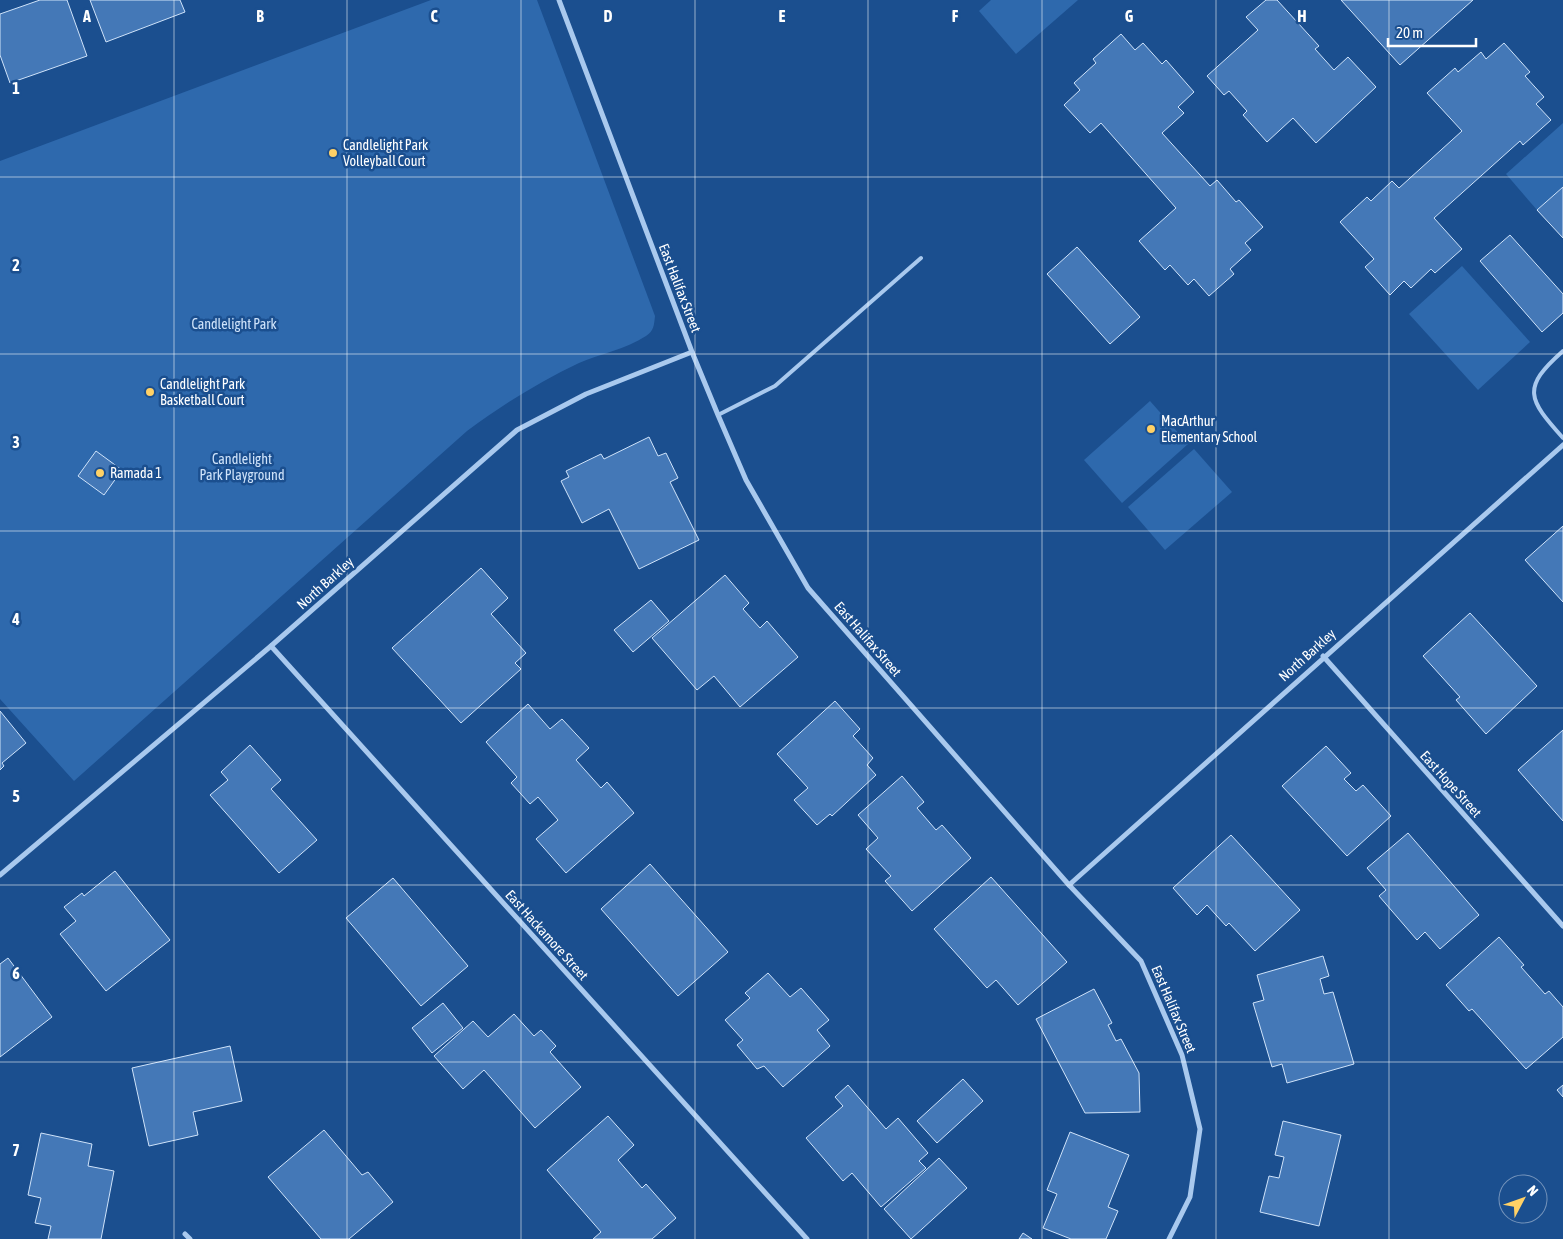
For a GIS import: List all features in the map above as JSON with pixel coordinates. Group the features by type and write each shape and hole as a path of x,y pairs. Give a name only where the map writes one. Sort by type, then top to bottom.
{"street":[{"name":"East Halifax Street","path":"559,0 692,352 718,415 746,480 808,588 1069,885 1141,961 1182,1055 1200,1129 1190,1196 1169,1239"},
{"name":"North Barkley","path":"0,875 270,646 517,430 586,394 692,352"},
{"name":"North Barkley","path":"1069,885 1323,656 1563,445"},
{"name":"East Hackamore Street","path":"270,646 807,1239"},
{"name":"East Hope Street","path":"1323,656 1563,926"},
{"path":"185,1234 190,1239"}],"lane":[{"path":"718,415 775,386 921,258"},
{"path":"1563,351 1536,380 1534,396 1540,413 1563,438"}],"green space":[{"name":"Candlelight Park","path":"431,0 537,0 655,316 652,330 646,336 630,344 579,363 535,386 467,431 74,781 0,699 0,161"},
{"path":"991,0 1078,0 1016,54 979,11"},
{"path":"1563,123 1563,187 1537,210 1506,174"},
{"path":"1462,266 1530,342 1478,390 1409,314"},
{"path":"1150,401 1188,444 1122,503 1084,460"},
{"path":"1194,449 1232,492 1165,550 1128,507"}],"building":[{"path":"40,0 67,0 87,56 10,83 0,55 0,14"},
{"path":"90,0 180,0 185,12 106,42"},
{"path":"1266,0 1277,0 1319,46 1315,49 1334,70 1348,57 1376,87 1316,143 1293,118 1267,142 1243,115 1247,111 1229,91 1224,95 1207,76 1258,30 1246,17"},
{"path":"1341,0 1473,0 1400,65"},
{"path":"1121,34 1135,50 1143,43 1162,64 1166,60 1194,92 1178,107 1184,113 1162,133 1210,186 1217,180 1236,202 1239,200 1263,227 1245,243 1251,250 1230,269 1234,274 1209,296 1194,279 1188,285 1170,265 1165,270 1139,241 1176,208 1101,123 1090,133 1064,105 1080,90 1074,83 1096,63 1093,59"},
{"path":"1504,43 1530,72 1525,76 1544,97 1536,104 1551,120 1523,145 1520,141 1434,218 1462,249 1435,273 1431,269 1411,288 1404,281 1390,295 1365,267 1374,259 1340,222 1367,197 1371,201 1392,181 1399,188 1462,131 1427,93 1455,68 1458,72 1481,52 1486,59"},
{"path":"1563,187 1563,238 1537,210"},
{"path":"1510,235 1563,294 1563,313 1542,332 1480,261"},
{"path":"1077,247 1140,317 1110,344 1047,274"},
{"path":"649,437 658,456 666,453 678,478 670,482 699,540 639,569 609,509 582,523 561,481 569,477 566,471 601,454 604,459"},
{"name":"Ramada 1","path":"96,451 122,470 104,495 78,476"},
{"path":"1563,526 1563,602 1525,560"},
{"path":"481,568 508,598 491,614 526,653 515,663 521,669 461,723 392,648"},
{"path":"725,575 749,603 743,609 760,628 767,621 798,657 740,707 714,676 697,690 652,638"},
{"path":"651,600 669,621 633,652 614,630"},
{"path":"1470,613 1537,686 1486,734 1456,700 1460,697 1423,656"},
{"path":"835,701 860,729 853,736 873,758 867,765 876,775 832,816 830,814 817,825 794,800 808,788 777,754"},
{"path":"528,704 550,729 562,719 589,748 576,760 601,788 607,782 634,813 566,873 536,839 558,820 538,797 530,804 511,783 517,777 486,742"},
{"path":"0,711 26,743 2,763 4,766 0,770"},
{"path":"1563,730 1563,821 1518,770"},
{"path":"250,745 281,780 271,789 317,840 279,873 210,795 228,780 221,772"},
{"path":"1326,746 1351,773 1344,779 1356,791 1363,785 1391,816 1347,856 1282,786"},
{"path":"902,776 924,802 917,808 936,830 942,825 971,858 912,911 885,881 891,876 866,849 878,838 858,815"},
{"path":"1408,833 1479,915 1440,949 1425,932 1417,940 1379,896 1386,890 1367,868"},
{"path":"1231,835 1300,910 1255,951 1229,923 1226,926 1207,905 1197,915 1173,888"},
{"path":"650,864 728,952 678,996 601,909"},
{"path":"115,871 170,940 106,991 60,934 76,921 64,907 82,893 84,896"},
{"path":"991,877 1067,962 1018,1005 996,980 987,988 934,929"},
{"path":"393,878 468,966 421,1006 346,918"},
{"path":"1499,937 1524,965 1521,967 1545,994 1549,991 1563,1007 1563,1037 1526,1069 1472,1009 1469,1011 1446,985"},
{"path":"1323,956 1329,976 1320,979 1324,994 1333,992 1354,1064 1287,1083 1282,1064 1272,1067 1253,1003 1264,1000 1257,975"},
{"path":"8,958 52,1017 0,1057 0,964"},
{"path":"768,973 790,997 801,988 829,1020 817,1030 830,1046 783,1087 764,1066 757,1069 737,1045 743,1040 725,1020 750,998 745,993"},
{"path":"1094,989 1112,1023 1108,1025 1116,1041 1121,1039 1139,1073 1140,1112 1085,1113 1036,1019"},
{"path":"443,1003 463,1028 432,1053 412,1028"},
{"path":"514,1014 534,1036 541,1030 556,1046 550,1052 581,1087 535,1128 484,1070 463,1089 434,1056 473,1021 488,1037"},
{"path":"230,1046 242,1101 193,1112 198,1135 149,1146 132,1068"},
{"path":"963,1079 983,1101 937,1143 917,1121"},
{"path":"848,1085 886,1129 898,1118 928,1153 919,1161 926,1168 881,1207 852,1173 843,1181 806,1138 843,1106 835,1097"},
{"path":"1563,1085 1563,1097 1557,1090"},
{"path":"608,1116 634,1145 618,1160 642,1188 646,1184 676,1218 652,1239 593,1239 601,1232 547,1170"},
{"path":"1283,1121 1341,1135 1319,1226 1260,1212 1269,1176 1279,1178 1284,1157 1275,1155"},
{"path":"324,1130 362,1175 368,1172 393,1202 349,1239 321,1239 268,1177"},
{"path":"1070,1132 1129,1155 1108,1207 1118,1211 1106,1239 1071,1239 1043,1228 1057,1194 1047,1190"},
{"path":"41,1133 92,1144 88,1166 114,1171 101,1239 48,1239 51,1226 35,1223 41,1198 28,1195"},
{"path":"939,1158 967,1188 911,1239 884,1209"},
{"path":"1023,1233 1032,1239 1019,1239"}],"place":[{"name":"Candlelight Park Volleyball Court","path":"333,153"},
{"name":"Candlelight Park Basketball Court","path":"150,392"},
{"name":"MacArthur Elementary School","path":"1151,429"},
{"name":"Ramada 1","path":"100,473"}],"park label":[{"name":"Candlelight Park Playground","path":"242,468"}]}
